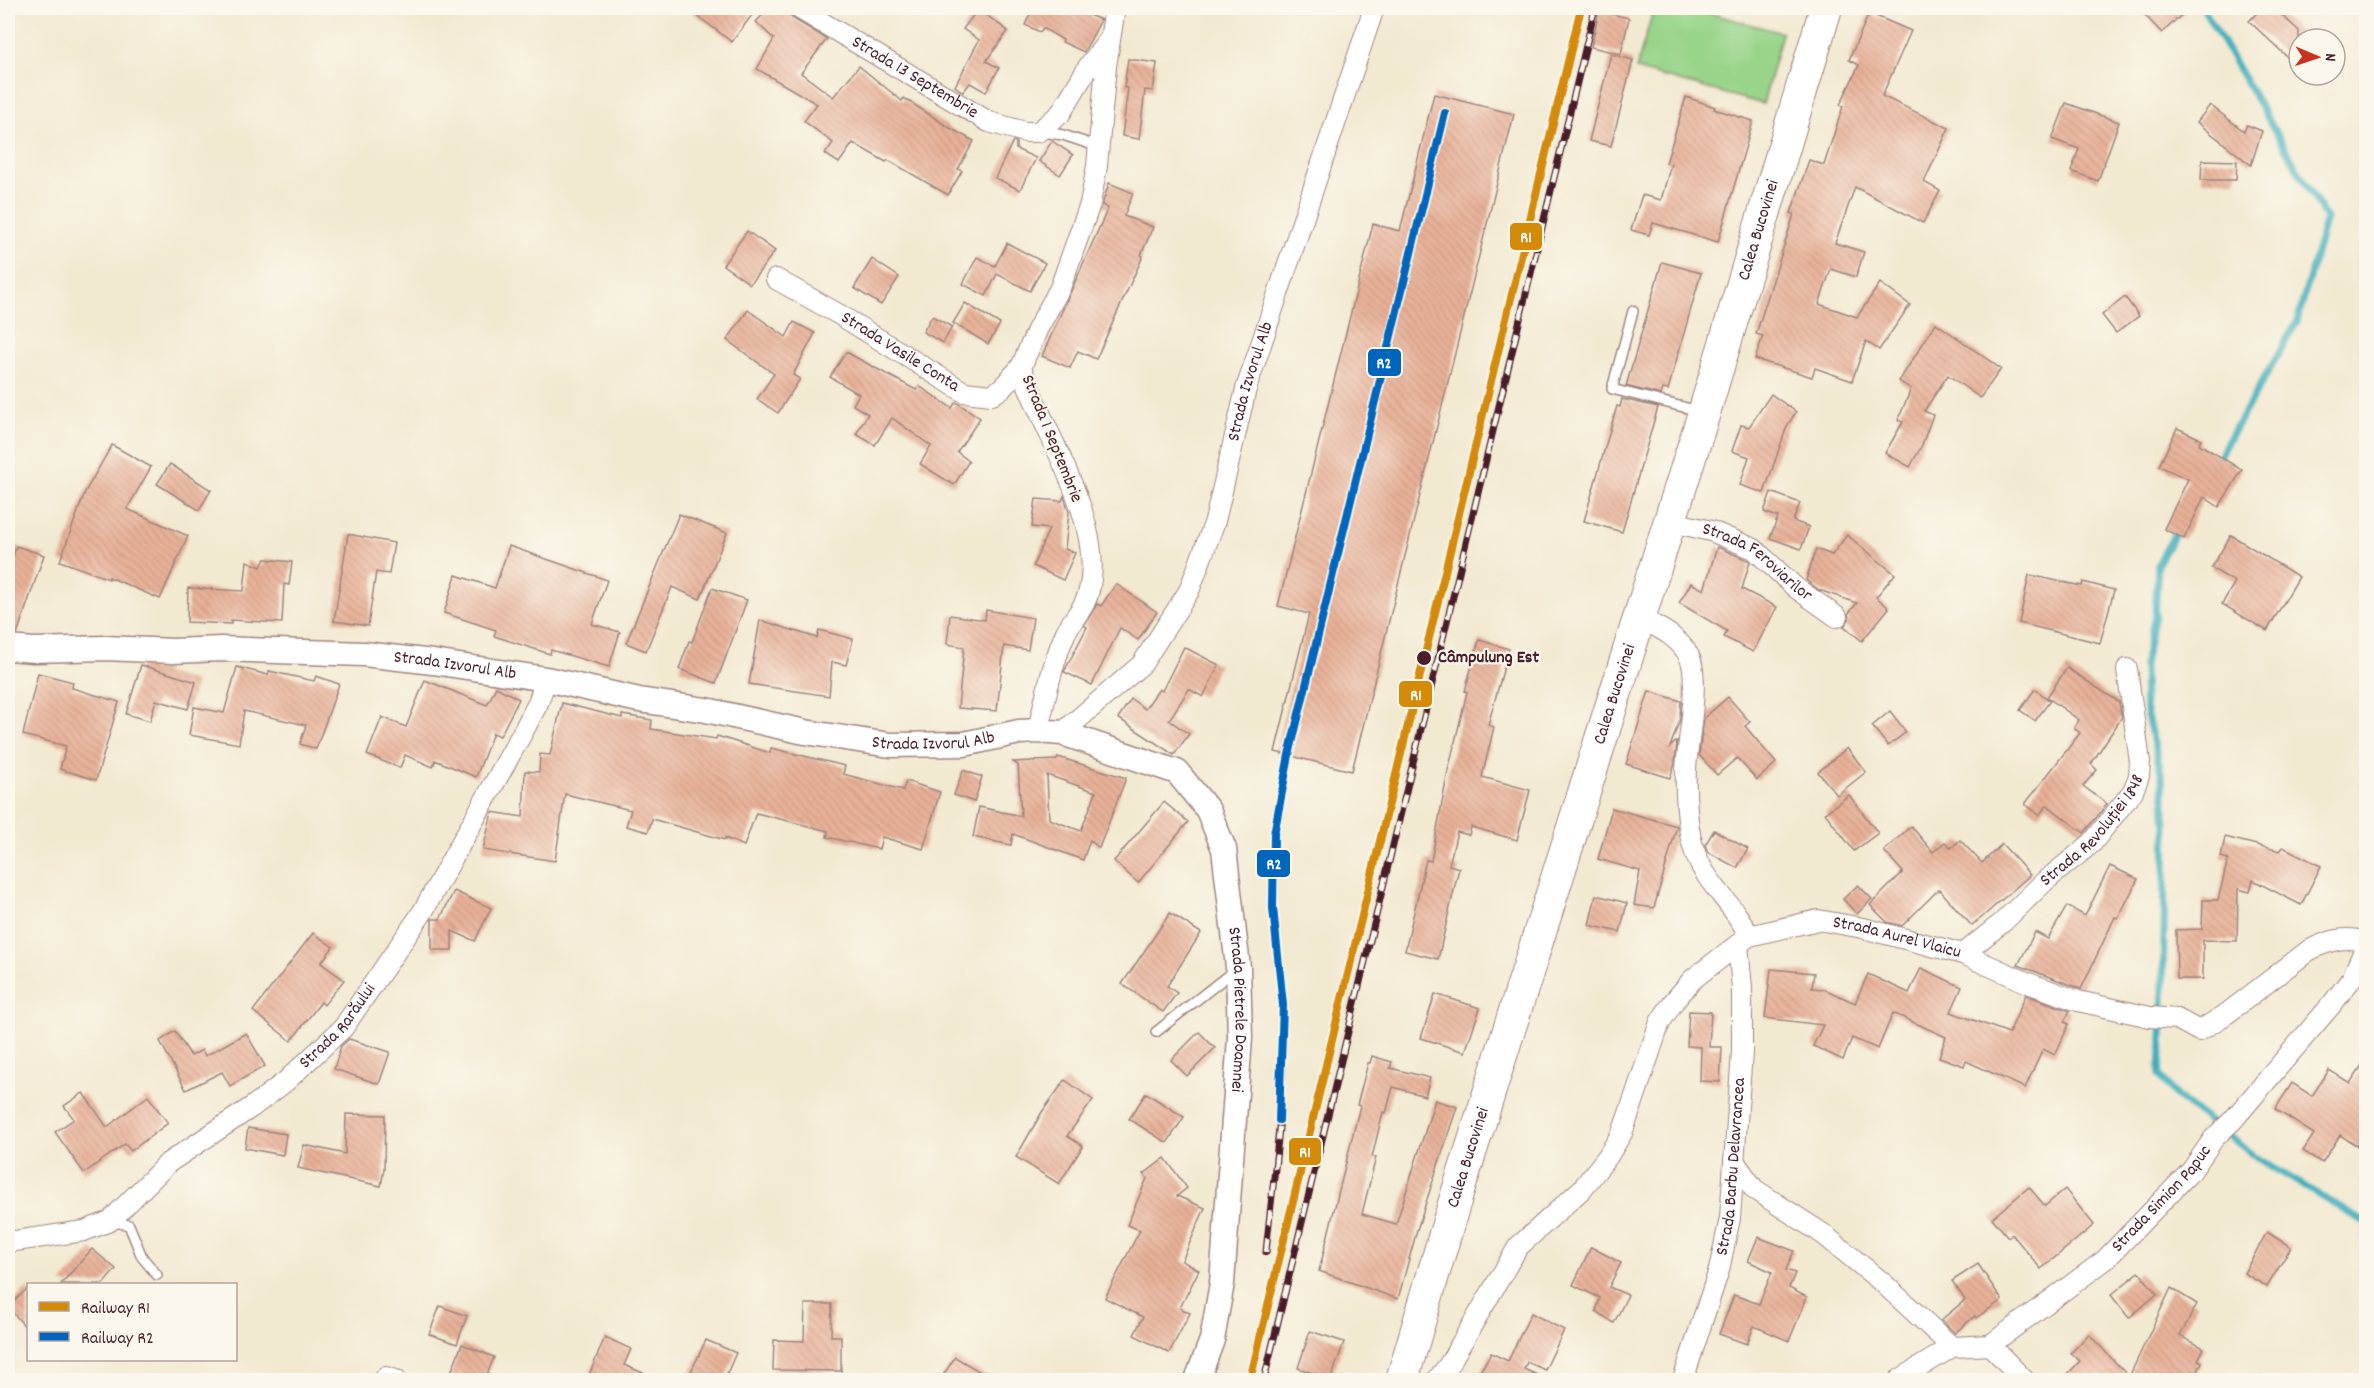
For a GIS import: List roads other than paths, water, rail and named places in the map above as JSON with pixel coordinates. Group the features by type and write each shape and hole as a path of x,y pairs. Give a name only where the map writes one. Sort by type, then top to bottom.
{"highway":[{"name":"Calea Bucovinei","path":"1402,1380 1454,1204 1704,413 1826,8"}],"street":[{"name":"Strada 13 Septembrie","path":"798,8 989,122 1025,132 1038,132"},
{"name":"Strada 1 Septembrie","path":"1038,730 1050,676 1066,632 1086,603 1092,564 1088,533 1069,476 1021,367 1060,288 1090,204 1115,8"},
{"name":"Strada Izvorul Alb","path":"8,648 173,651 221,649 364,654 546,679 639,700 706,710 805,732 890,745 964,744 1038,730 1062,733 1142,664 1189,591 1215,521 1246,389 1374,8"},
{"path":"1038,132 1059,114 1090,64 1111,39"},
{"name":"Strada Vasile Conta","path":"776,279 840,315 964,392 992,395 1002,388 1021,367"},
{"name":"Strada Feroviarilor","path":"1670,519 1711,531 1754,549 1796,588 1838,617"},
{"path":"1437,1380 1448,1366 1518,1247 1582,1189 1608,1156 1622,1133 1660,1022 1675,1000 1693,980 1743,940 1741,918 1727,905 1700,866 1691,842 1686,773 1695,677 1691,658 1669,633 1639,617"},
{"name":"Strada Revoluției 1848","path":"1963,954 2003,922 2044,882 2092,843 2133,791 2139,776 2140,762 2127,669"},
{"name":"Strada Rarăului","path":"8,1242 84,1231 110,1221 168,1163 214,1134 285,1082 343,1028 389,964 427,904 524,730 538,703 546,679"},
{"name":"Strada Pietrele Doamnei","path":"1062,733 1177,772 1208,810 1224,849 1238,967 1240,1038 1222,1283 1212,1340 1197,1380"},
{"name":"Strada Aurel Vlaicu","path":"1743,940 1818,920 1863,928 1963,954 2078,1001 2150,1017 2176,1019 2199,1031 2225,1015 2308,951 2322,943 2355,938 2367,944"},
{"name":"Strada Barbu Delavrancea","path":"1683,1380 1726,1242 1733,1193 1743,1022 1743,940"},
{"name":"Strada Simion Papuc","path":"1990,1345 2105,1260 2192,1170 2214,1138 2233,1120 2333,1003 2352,978 2367,944"},
{"path":"1734,1161 1754,1189 1823,1234 1924,1319 1952,1347"},
{"path":"1899,1380 1952,1347 1990,1345 2024,1380"}],"lane":[{"name":"Strada 13 Septembrie","path":"1038,132 1062,135 1099,147"},
{"path":"1634,310 1612,389 1704,413"},
{"path":"1156,1032 1238,967"},
{"path":"110,1221 129,1225 142,1257 157,1275"}],"waterway":[{"path":"2203,8 2326,218 2297,322 2215,463"},
{"path":"2178,528 2158,564 2155,616 2144,664 2145,707 2162,776 2166,824 2162,1043 2159,1075 2177,1097 2262,1161 2366,1223"}],"railway":[{"path":"1264,1380 1595,8"},
{"path":"1266,1252 1279,1128 1284,1036 1272,890 1278,812 1289,755 1445,113"}],"rail line":[{"name":"R1","path":"1250,1380 1581,8"},
{"name":"R2","path":"1279,1120 1283,1005 1273,908 1274,834 1289,755 1445,113"}],"place":[{"name":"Câmpulung Est","path":"1424,658"}]}
